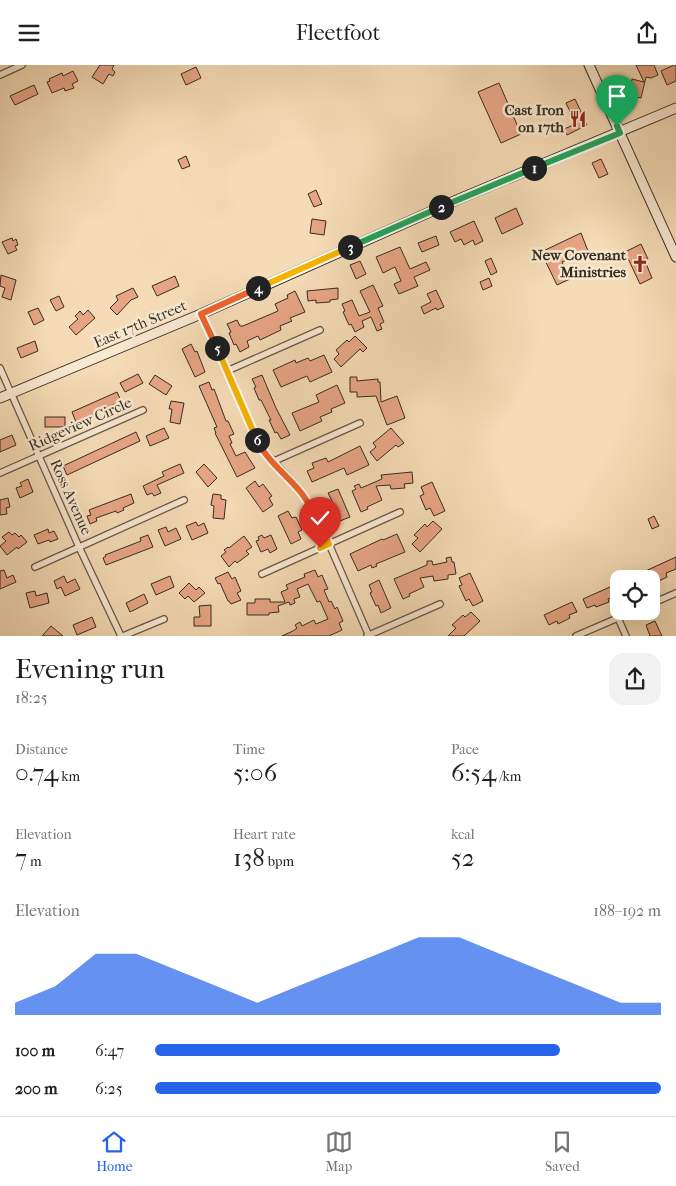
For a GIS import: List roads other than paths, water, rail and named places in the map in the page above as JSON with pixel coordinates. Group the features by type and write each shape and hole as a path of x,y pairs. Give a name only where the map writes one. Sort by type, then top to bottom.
{"main road":[{"path":"589,65 676,257"},
{"name":"East 17th Street","path":"0,398 201,314 459,199 676,108"}],"street":[{"path":"0,75 22,65"},
{"path":"201,314 261,448 300,491 329,544 368,636 440,604"},
{"path":"227,371 320,330"},
{"name":"Ross Avenue","path":"0,368 79,547 122,636"},
{"name":"Ridgeview Circle","path":"0,473 143,410"},
{"path":"272,462 360,423"},
{"path":"35,567 184,500"},
{"path":"262,574 400,512"},
{"path":"660,600 676,593"},
{"path":"122,636 164,619"},
{"path":"576,636 613,620"},
{"path":"619,620 626,636"}],"place":[{"name":"Cast Iron on 17th","path":"578,119"},
{"name":"New Covenant Ministries","path":"640,264"}]}
